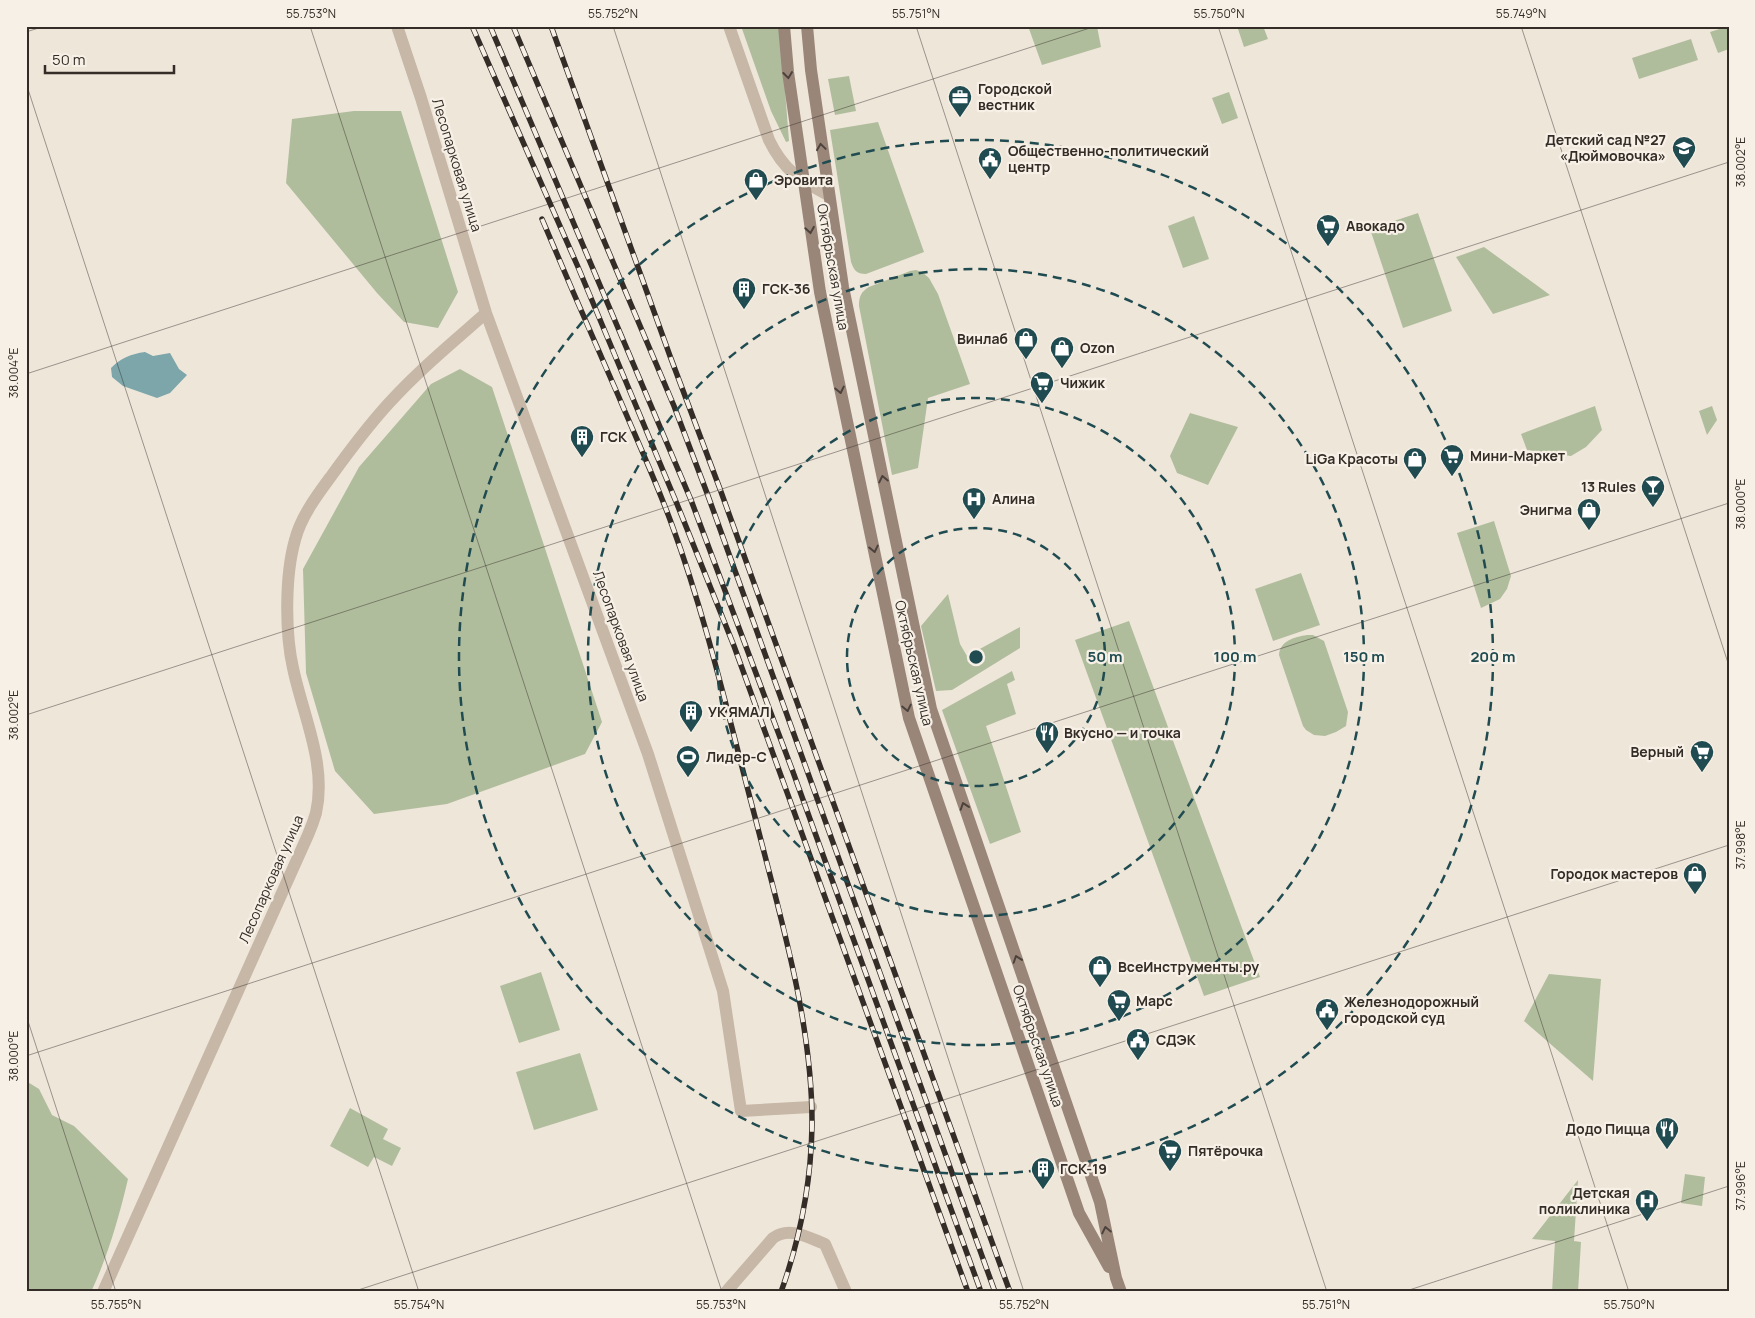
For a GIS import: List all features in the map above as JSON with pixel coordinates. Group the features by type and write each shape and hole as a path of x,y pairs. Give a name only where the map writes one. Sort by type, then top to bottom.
{"main road":[{"name":"Октябрьская улица","path":"784,26 788,72 820,292 908,718 1079,1213 1116,1278"},
{"name":"Октябрьская улица","path":"808,26 811,70 843,287 931,710 1100,1202 1120,1292"}],"street":[{"name":"Лесопарковая улица","path":"397,26 421,98 486,312 654,773 723,992 741,1111 811,1107"},
{"path":"729,26 769,140 777,157 787,169 803,182 828,195"},
{"name":"Лесопарковая улица","path":"103,1292 308,835 316,813 318,771 315,747 297,687 289,637 288,602 290,568 295,540 304,517 318,494 355,444 389,403 428,364 486,312"},
{"path":"726,1292 772,1238 786,1231 794,1232 825,1244 846,1292"}],"green space":[{"path":"741,26 780,26 789,141 786,142 771,111"},
{"path":"1028,26 1097,26 1101,47 1042,65"},
{"path":"1237,26 1263,26 1268,39 1244,47"},
{"path":"1729,26 1729,49 1718,53 1710,32"},
{"path":"1691,39 1698,60 1639,79 1632,58"},
{"path":"849,76 856,111 835,115 828,79"},
{"path":"1229,92 1238,118 1222,124 1212,98"},
{"path":"354,111 401,111 458,292 438,328 404,322 377,293 286,183 292,119"},
{"path":"878,122 924,252 863,274 856,271 851,262 830,130"},
{"path":"1418,213 1452,311 1403,328 1370,229"},
{"path":"1194,216 1209,259 1183,268 1168,226"},
{"path":"1484,247 1550,295 1493,314 1456,257"},
{"path":"916,270 929,278 938,294 970,384 928,398 918,468 892,475 859,300 862,293 869,287"},
{"path":"460,369 492,387 602,722 585,754 447,804 374,814 335,771 306,673 303,569 359,467 431,384"},
{"path":"1595,406 1602,430 1586,447 1571,456 1527,450 1521,434"},
{"path":"1712,406 1717,420 1707,435 1699,411"},
{"path":"1190,413 1238,427 1208,485 1177,473 1170,456"},
{"path":"1494,521 1511,576 1507,589 1500,599 1481,608 1457,533"},
{"path":"1301,573 1320,625 1273,641 1255,589"},
{"path":"948,594 960,644 967,656 1020,627 1020,648 952,690 936,691 921,626"},
{"path":"1129,621 1260,977 1204,996 1075,640"},
{"path":"1313,635 1324,641 1348,712 1346,726 1325,736 1314,735 1303,726 1279,655 1282,646 1288,640"},
{"path":"1012,671 1015,680 1007,684 1016,714 986,726 1021,832 990,844 942,710"},
{"path":"541,972 560,1030 519,1043 500,986"},
{"path":"1549,974 1601,979 1593,1081 1524,1021"},
{"path":"580,1053 598,1110 534,1130 516,1072"},
{"path":"26,1081 39,1089 52,1115 74,1126 128,1179 103,1264 91,1292 26,1292"},
{"path":"350,1108 388,1129 383,1139 401,1148 392,1166 374,1157 368,1167 330,1146"},
{"path":"1685,1174 1705,1177 1702,1206 1681,1203"},
{"path":"1578,1180 1574,1241 1581,1242 1578,1292 1552,1292 1555,1241 1532,1239"}],"water":[{"path":"145,352 153,356 170,353 179,369 187,375 170,393 157,398 123,386 112,377 111,368 122,359"}],"railway":[{"path":"472,26 578,267 734,646 968,1292"},
{"path":"490,26 691,500 793,772 981,1292"},
{"path":"513,26 674,406 995,1292"},
{"path":"551,26 1010,1292"},
{"path":"542,219 653,476 685,561 717,670 793,970 807,1049 811,1087 812,1126 807,1190 794,1252 781,1292"}],"place":[{"name":"Городской вестник","path":"960,118"},
{"name":"Детский сад №27 «Дюймовочка»","path":"1684,169"},
{"name":"Общественно-политический центр","path":"990,180"},
{"name":"Эровита","path":"756,201"},
{"name":"Авокадо","path":"1328,247"},
{"name":"ГСК-36","path":"744,310"},
{"name":"Винлаб","path":"1026,360"},
{"name":"Ozon","path":"1062,369"},
{"name":"Чижик","path":"1042,404"},
{"name":"ГСК","path":"582,458"},
{"name":"Мини-Маркет","path":"1452,477"},
{"name":"LiGa Красоты","path":"1415,480"},
{"name":"13 Rules","path":"1653,508"},
{"name":"Алина","path":"974,520"},
{"name":"Энигма","path":"1589,531"},
{"name":"УК ЯМАЛ","path":"691,733"},
{"name":"Вкусно — и точка","path":"1047,754"},
{"name":"Верный","path":"1702,773"},
{"name":"Лидер-С","path":"688,778"},
{"name":"Городок мастеров","path":"1695,895"},
{"name":"ВсеИнструменты.ру","path":"1100,988"},
{"name":"Марс","path":"1119,1022"},
{"name":"Железнодорожный городской суд","path":"1327,1031"},
{"name":"СДЭК","path":"1138,1061"},
{"name":"Додо Пицца","path":"1667,1150"},
{"name":"Пятёрочка","path":"1170,1172"},
{"name":"ГСК-19","path":"1043,1190"},
{"name":"Детская поликлиника","path":"1647,1222"}]}
